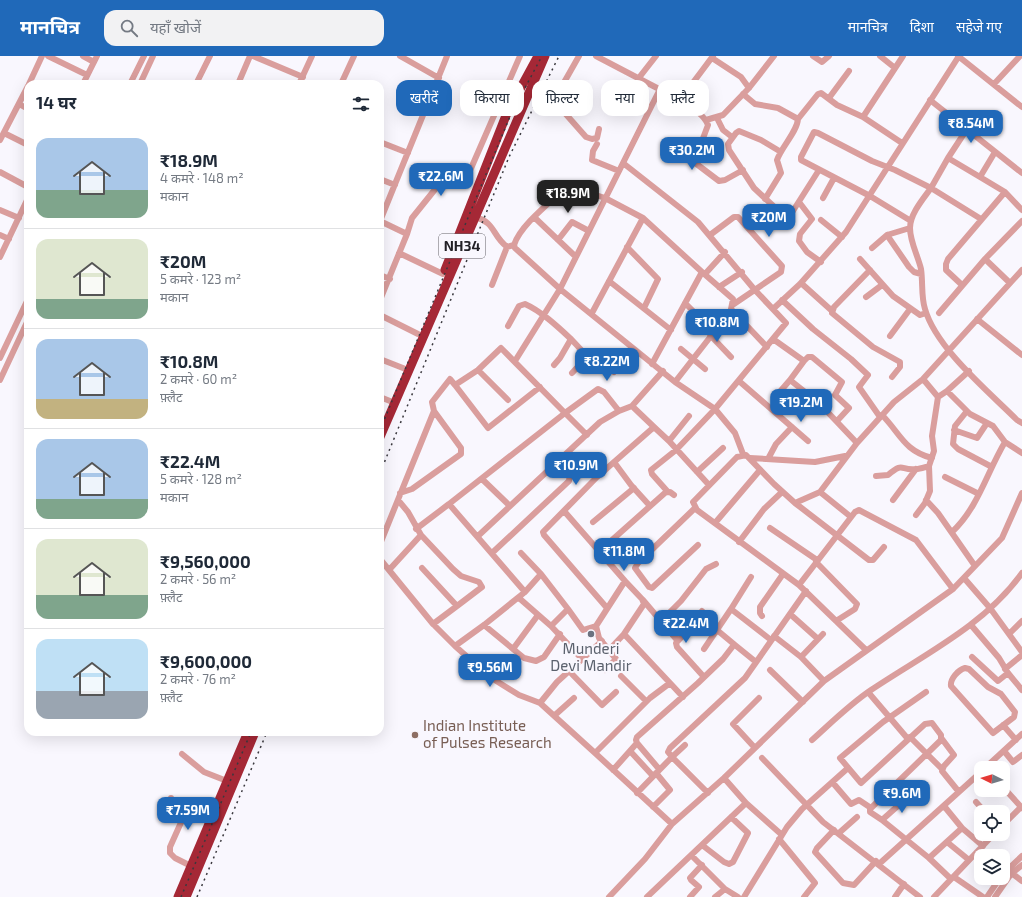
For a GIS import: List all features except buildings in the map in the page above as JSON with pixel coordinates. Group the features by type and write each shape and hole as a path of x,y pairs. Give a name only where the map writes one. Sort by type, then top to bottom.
{"highway":[{"name":"NH34","path":"384,415 474,216 507,113 538,56"},
{"name":"NH34","path":"384,427 418,334 492,163 545,56"},
{"path":"178,897 246,736"},
{"path":"186,897 254,736"}],"street":[{"path":"31,80 42,56"},
{"path":"48,56 87,75"},
{"path":"83,56 95,59 85,80"},
{"path":"132,80 144,56"},
{"path":"142,80 153,56"},
{"path":"198,80 210,56"},
{"path":"240,80 252,56 303,77"},
{"path":"301,80 312,56"},
{"path":"343,80 354,56"},
{"path":"400,56 438,78"},
{"path":"384,211 447,56"},
{"path":"384,292 400,253 412,218 449,172 453,171 466,177 477,156 520,56"},
{"path":"579,56 562,86 564,92 556,103 586,137 592,139 597,138 599,129"},
{"path":"596,56 657,88"},
{"path":"638,79 656,56"},
{"path":"706,120 723,116 749,88 774,56"},
{"path":"813,56 822,62 829,56"},
{"path":"880,56 895,68"},
{"path":"863,117 903,56"},
{"path":"773,309 801,283 842,237 870,196 902,143 959,56 1022,107"},
{"path":"695,80 713,57 741,77 749,88"},
{"path":"994,84 1020,59"},
{"path":"829,98 849,71"},
{"path":"764,199 781,173 781,169 777,162 784,144 797,127 798,119 819,93 843,108 863,117 902,143"},
{"path":"0,140 24,94"},
{"path":"743,94 755,104 778,108 798,119"},
{"path":"515,361 560,289 657,95"},
{"path":"930,100 1022,173"},
{"path":"19,104 24,107"},
{"path":"701,116 706,120 708,125 703,138 687,151 686,156 719,181 725,180 743,170"},
{"path":"717,118 723,130 732,137"},
{"path":"967,129 914,213 910,228 921,274 926,313 938,337 948,351 1022,422"},
{"path":"780,152 761,140 741,132 737,132 728,144 729,150 754,188 764,199 786,217 791,214 819,170"},
{"path":"911,221 870,196 801,159 815,132 872,161 888,167 931,188 981,219"},
{"path":"4,133 24,143"},
{"path":"384,144 408,153"},
{"path":"597,144 593,151 592,160 619,171"},
{"path":"980,177 995,152"},
{"path":"477,156 492,163"},
{"path":"948,158 1005,192 1022,210"},
{"path":"612,540 650,506 671,493 651,471 676,450 715,409 767,348 786,323 754,289 725,252 687,211 623,163"},
{"path":"0,172 24,185"},
{"path":"823,198 834,178"},
{"path":"384,181 395,185"},
{"path":"514,245 517,237 534,217 563,190 569,187 605,198 643,218 734,300 734,304"},
{"path":"962,285 948,273 946,264 950,256 1005,192"},
{"path":"799,202 812,219 800,234 799,241 807,252 821,262"},
{"path":"0,257 24,209"},
{"path":"0,210 19,218"},
{"path":"474,216 491,224 495,235 507,247"},
{"path":"534,217 576,257"},
{"path":"710,236 737,217 781,264 783,268 781,272 754,289 731,307 732,310 767,348"},
{"path":"592,313 643,218"},
{"path":"821,220 842,237"},
{"path":"939,313 985,259 1022,221"},
{"path":"558,240 572,222 589,231"},
{"path":"384,223 407,234"},
{"path":"872,248 887,235 910,228"},
{"path":"0,235 9,239"},
{"path":"887,235 909,267 916,273 921,274"},
{"path":"507,247 514,245"},
{"path":"514,245 515,248 560,289 592,313 675,382 715,409 735,432 743,454 750,458 760,470 795,503 870,561 873,560 884,547"},
{"path":"492,284 507,247"},
{"path":"627,247 656,275 658,279 644,308"},
{"path":"652,364 685,303 704,273 725,252"},
{"path":"400,253 444,274"},
{"path":"860,258 893,296 920,315 926,313"},
{"path":"985,259 1010,283"},
{"path":"832,310 870,270"},
{"path":"795,503 820,492 845,456 857,442 894,402 923,379 1022,270"},
{"path":"719,287 742,272"},
{"path":"384,277 390,279"},
{"path":"610,281 671,330"},
{"path":"801,283 832,310 833,315 873,347 900,362 900,367 892,377"},
{"path":"866,297 882,285"},
{"path":"782,300 813,329 868,375 859,387 881,416 892,425 899,437 912,450 932,458"},
{"path":"685,303 701,319 711,336 731,357"},
{"path":"508,326 522,304 527,305 543,316 571,339 586,354 584,360 572,373"},
{"path":"0,358 24,308"},
{"path":"890,336 910,309"},
{"path":"384,316 418,334"},
{"path":"977,320 1022,355"},
{"path":"17,323 24,329"},
{"path":"0,380 24,335"},
{"path":"675,382 711,336"},
{"path":"554,365 571,339"},
{"path":"773,339 804,361"},
{"path":"455,385 478,370 501,348 587,435"},
{"path":"614,372 634,349"},
{"path":"681,349 705,369"},
{"path":"777,395 804,361 808,357 812,357 842,382 835,394 849,408 836,422"},
{"path":"384,360 406,369"},
{"path":"478,370 508,400"},
{"path":"478,536 600,422 618,411 632,406 663,371"},
{"path":"938,397 947,392 969,371"},
{"path":"399,496 412,489 462,452 462,448 434,410 432,402 440,389 450,379 488,428 540,388"},
{"path":"916,515 926,500 930,487 929,466 934,447 932,436 938,397 923,379"},
{"path":"790,380 812,397 857,442"},
{"path":"738,381 808,441"},
{"path":"416,529 598,389 604,392 618,411"},
{"path":"947,392 967,412 993,426 1005,442 1022,453"},
{"path":"384,399 390,401"},
{"path":"632,406 669,441 709,485"},
{"path":"384,534 434,410"},
{"path":"967,412 956,424 953,444 992,467"},
{"path":"669,441 689,416"},
{"path":"954,430 977,438 987,423"},
{"path":"607,608 543,534 545,528 614,462 654,427"},
{"path":"768,459 776,444 792,427"},
{"path":"952,532 964,519 979,494 1005,442"},
{"path":"697,472 723,448"},
{"path":"743,454 737,457 694,500 695,508 799,585 866,650"},
{"path":"750,458 815,462 845,456"},
{"path":"492,553 569,482 570,472 559,461"},
{"path":"614,462 650,506"},
{"path":"876,476 886,476 896,468 901,467 916,469 929,466"},
{"path":"893,500 916,469"},
{"path":"715,523 760,470"},
{"path":"945,477 979,494"},
{"path":"482,479 510,506"},
{"path":"593,522 634,488"},
{"path":"739,542 764,509 782,492"},
{"path":"820,492 851,517"},
{"path":"609,897 645,859 672,824 724,778 824,680 953,589 1002,538 1022,493"},
{"path":"399,496 416,529 421,535 458,574 479,582 482,585 478,591 433,624"},
{"path":"926,500 952,532 975,566"},
{"path":"449,504 525,592"},
{"path":"695,508 636,565 635,568 649,587 652,588 698,545"},
{"path":"799,585 836,534 857,510 862,511 916,540 953,589"},
{"path":"564,511 661,621 677,640 677,647 704,677"},
{"path":"770,528 817,561 857,604 855,610 836,621"},
{"path":"389,570 421,535"},
{"path":"521,553 541,574 583,630 596,626"},
{"path":"384,564 433,624 455,646 490,677 519,695 540,703 555,715 672,824"},
{"path":"661,621 681,601 706,569 716,564"},
{"path":"422,568 457,606"},
{"path":"455,646 518,598 541,574"},
{"path":"762,616 760,613 760,607 784,574"},
{"path":"812,740 868,692 971,625 990,608 1022,574"},
{"path":"704,650 751,577"},
{"path":"964,578 990,608 1022,652"},
{"path":"604,670 616,659 597,634 596,626 625,581"},
{"path":"708,793 672,757 668,752 669,749 741,682 806,591"},
{"path":"518,598 560,634 582,659"},
{"path":"609,650 624,634 643,607 642,600"},
{"path":"551,626 568,609"},
{"path":"731,609 801,657 824,680"},
{"path":"677,640 691,628 702,611"},
{"path":"790,614 820,637 801,657"},
{"path":"513,649 538,615"},
{"path":"1009,634 1022,621"},
{"path":"484,625 513,649 530,660 540,660 560,634"},
{"path":"971,625 999,658 1022,690"},
{"path":"717,630 756,662"},
{"path":"624,634 683,697"},
{"path":"540,703 557,682 602,641"},
{"path":"653,807 670,790 656,773 637,743 637,737 683,697 735,645"},
{"path":"972,657 998,680 1022,655"},
{"path":"961,669 969,669 988,687 1001,694 1014,709 1015,715 1003,725 993,733 951,686 952,679 961,669"},
{"path":"770,670 803,702"},
{"path":"569,671 602,705 616,692"},
{"path":"621,676 646,702"},
{"path":"595,753 646,702 670,683"},
{"path":"868,692 909,738 942,769 959,792"},
{"path":"926,692 890,717 841,757 841,760 861,783 909,738 928,723 934,725 954,755 942,769"},
{"path":"555,715 574,698"},
{"path":"755,748 733,724 759,698"},
{"path":"1003,725 1019,740"},
{"path":"994,761 1019,740 1022,734"},
{"path":"871,808 942,739"},
{"path":"613,770 637,743"},
{"path":"638,793 685,745"},
{"path":"630,751 656,773"},
{"path":"1005,752 1014,762 1022,755"},
{"path":"182,754 204,772 227,781"},
{"path":"762,758 806,807 920,897"},
{"path":"744,897 781,837 802,809 833,783 848,768"},
{"path":"724,778 746,803 781,837 815,883 804,897"},
{"path":"857,817 836,832 817,848 815,852 843,883 854,885 974,778"},
{"path":"833,783 851,804 859,800 871,808 870,812 907,839 952,878 984,897"},
{"path":"882,820 918,788"},
{"path":"1010,794 1022,807 1010,819"},
{"path":"171,798 171,807 183,818 170,852 175,858 191,866"},
{"path":"976,802 979,805"},
{"path":"647,897 746,803"},
{"path":"944,806 962,828 983,846"},
{"path":"702,845 724,862 729,864 733,862 748,833 731,817"},
{"path":"929,858 962,828"},
{"path":"934,897 988,841"},
{"path":"947,842 969,860"},
{"path":"691,855 724,890 728,890 738,897"},
{"path":"1010,869 1022,856"},
{"path":"690,897 699,887 690,878 702,865"},
{"path":"1010,871 1022,865"},
{"path":"1010,874 1022,881"},
{"path":"895,897 904,884"},
{"path":"987,897 995,885"},
{"path":"995,897 1001,885"},
{"path":"715,897 724,890"}],"railway":[{"path":"384,420 511,114 542,56"},
{"path":"384,463 509,157 559,56"},
{"path":"181,897 249,736"},
{"path":"197,897 265,736"}],"place":[{"name":"Munderi Devi Mandir","path":"591,634"},
{"name":"Indian Institute of Pulses Research","path":"415,735"}]}
